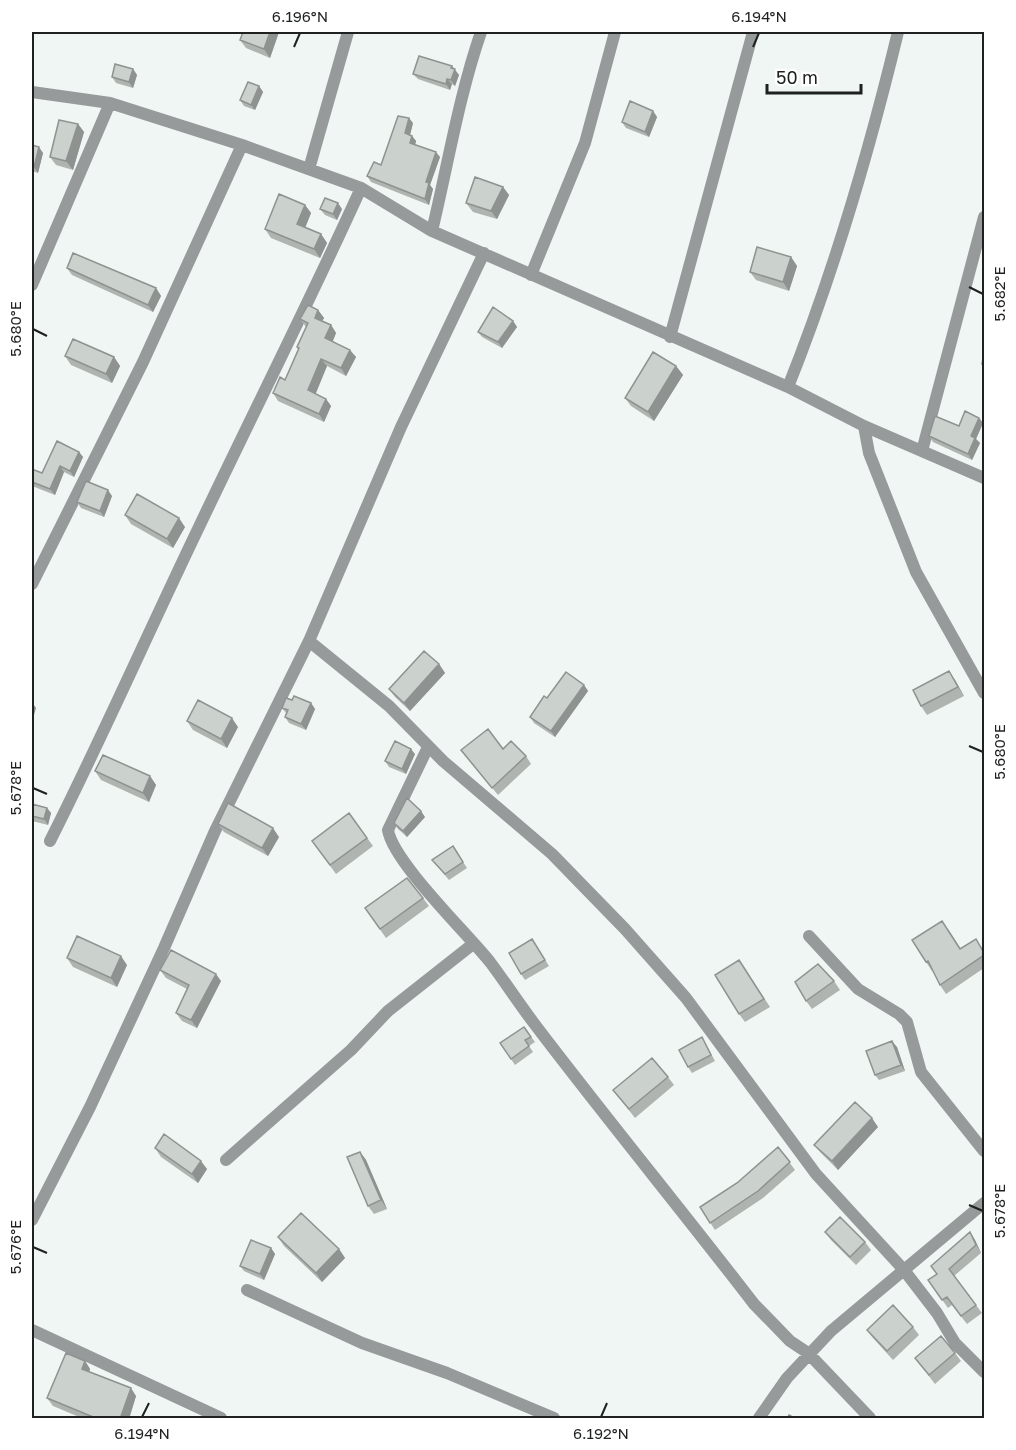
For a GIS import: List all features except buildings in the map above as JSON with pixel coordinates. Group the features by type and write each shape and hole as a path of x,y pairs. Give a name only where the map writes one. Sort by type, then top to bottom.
{"street":[{"path":"309,169 348,32"},
{"path":"432,231 453,145 462,92 481,32"},
{"path":"531,275 585,143 615,32"},
{"path":"670,337 753,32"},
{"path":"788,387 813,324 859,182 898,32"},
{"path":"32,92 110,103 242,145 361,188 432,231 788,387 864,426 984,478"},
{"path":"32,285 110,103"},
{"path":"32,584 143,362 242,145"},
{"path":"50,841 102,738 198,529 303,316 361,188"},
{"path":"921,451 984,217"},
{"path":"32,1220 90,1107 164,948 214,831 309,641 401,427 484,253"},
{"path":"864,426 869,453 916,572 984,693"},
{"path":"309,641 388,706 428,747 552,854 625,928 686,998 717,1044 816,1174 904,1270 937,1313 955,1343 984,1372"},
{"path":"428,747 394,814 388,830 390,837 449,917 473,944 754,1304 790,1341 808,1353 870,1419"},
{"path":"809,936 858,989 899,1014 907,1022 921,1072 984,1151"},
{"path":"226,1160 351,1050 388,1011 473,944"},
{"path":"759,1419 786,1378 808,1353 984,1203"},
{"path":"247,1290 362,1343 447,1373 554,1419"},
{"path":"32,1330 221,1419"}]}
